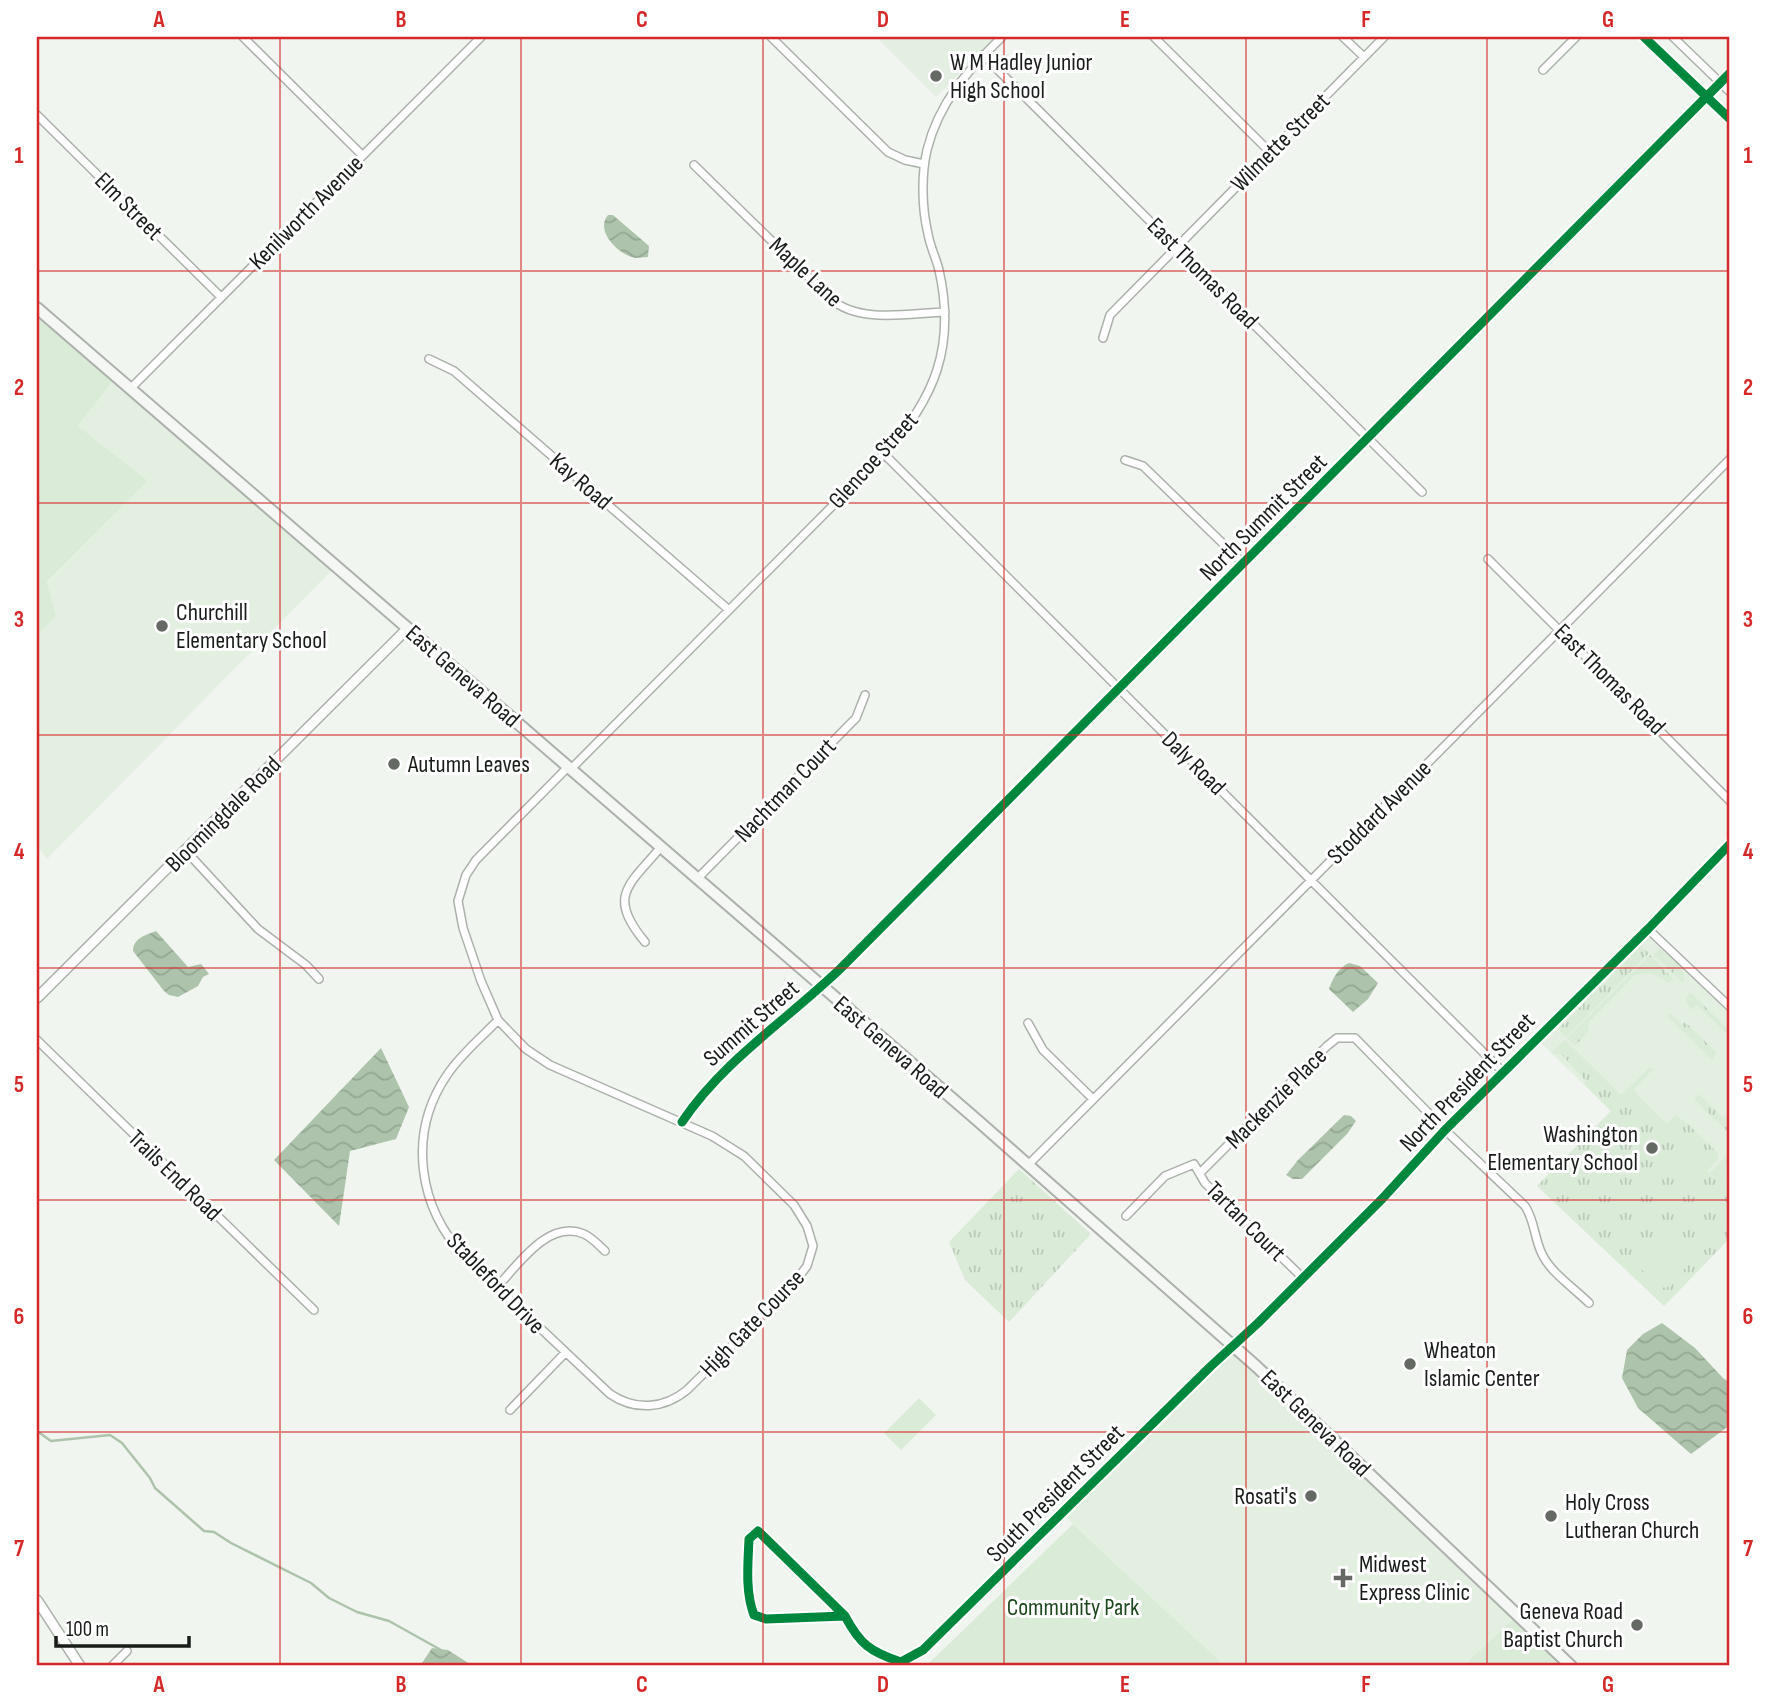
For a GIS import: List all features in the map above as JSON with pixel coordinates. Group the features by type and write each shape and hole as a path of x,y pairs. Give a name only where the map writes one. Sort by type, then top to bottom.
{"main road":[{"name":"East Geneva Road","path":"37,308 1028,1165 1257,1367 1571,1666"}],"street":[{"path":"243,37 362,155"},
{"name":"Kenilworth Avenue","path":"131,388 481,37"},
{"path":"771,37 888,152 905,160 924,164"},
{"name":"Glencoe Street","path":"498,1020 463,928 458,901 466,875 476,860 884,454 909,426 931,388 943,348 944,312 939,270 924,215 924,164 932,134 945,103 962,79 1002,37"},
{"path":"1154,37 1270,152"},
{"path":"1343,37 1364,57"},
{"name":"Wilmette Street","path":"1103,338 1110,315 1384,37"},
{"path":"1544,70 1576,37"},
{"path":"1644,37 1730,120"},
{"path":"1673,37 1730,92"},
{"name":"East Thomas Road","path":"983,55 1422,492"},
{"name":"North Summit Street","path":"821,987 1730,73"},
{"name":"Elm Street","path":"37,115 221,297"},
{"name":"Maple Lane","path":"694,165 843,309 862,315 944,312"},
{"name":"Kay Road","path":"429,359 454,371 729,610"},
{"name":"Daly Road","path":"884,454 1503,1072"},
{"name":"Stoddard Avenue","path":"1028,1165 1730,459"},
{"path":"1125,460 1143,466 1244,564"},
{"name":"East Thomas Road","path":"1488,559 1730,801"},
{"name":"Bloomingdale Road","path":"37,998 407,629"},
{"name":"Nachtman Court","path":"697,879 856,718 865,695"},
{"name":"North President Street","path":"1232,1347 1382,1199 1445,1130 1730,844"},
{"path":"645,942 629,922 624,903 629,886 661,847"},
{"path":"186,851 258,929 306,965 318,979"},
{"path":"1648,929 1730,1007"},
{"name":"Summit Street","path":"682,1122 707,1088 740,1055 821,987"},
{"path":"498,1020 526,1049 550,1065 682,1122"},
{"name":"Stableford Drive","path":"498,1020 457,1061 442,1083 428,1114 422,1155 429,1198 441,1226 458,1250 603,1389 622,1401 648,1407 676,1398"},
{"path":"1028,1023 1043,1050 1093,1099"},
{"name":"Mackenzie Place","path":"1200,1173 1337,1038 1355,1038 1445,1130 1525,1206 1533,1220 1539,1249 1545,1261 1589,1303"},
{"name":"Trails End Road","path":"37,1040 314,1310"},
{"name":"High Gate Course","path":"676,1398 792,1286 807,1266 812,1240 803,1217 794,1205 744,1156 723,1141 682,1122"},
{"name":"Tartan Court","path":"1126,1216 1165,1176 1194,1164 1205,1182 1303,1278"},
{"path":"497,1287 541,1241 555,1233 584,1234 605,1251"},
{"name":"South President Street","path":"845,1616 865,1646 879,1655 901,1662 923,1650 1232,1347"},
{"path":"510,1410 565,1353"},
{"path":"758,1531 845,1616 766,1619 754,1615 750,1605 747,1565 749,1539 758,1531"},
{"path":"37,1600 80,1666"},
{"path":"112,1666 127,1651"}],"shaded area":[{"name":"W M Hadley Junior High School","path":"876,37 996,37 936,97"},
{"name":"Churchill Elementary School","path":"112,382 332,570 47,859 37,846 37,636 56,616 47,583 148,481 78,426"},
{"name":"Washington Elementary School","path":"1647,935 1730,1014 1730,1238 1664,1306 1537,1186 1611,1111 1539,1041"},
{"path":"1231,1352 1514,1617 1463,1666 1225,1666 1065,1516"}],"green space":[{"path":"37,315 112,382 78,426 148,481 47,582 56,616 37,636"},
{"path":"1641,946 1649,953 1566,1037 1558,1029"},
{"path":"1660,948 1681,968 1683,983 1654,955"},
{"path":"1650,955 1673,979 1668,983 1652,974 1634,976 1588,1023 1589,1031 1575,1046 1567,1038"},
{"path":"1690,992 1730,1031 1730,1037 1697,1005 1690,1010 1686,1000"},
{"path":"1670,1013 1682,1025 1685,1022 1716,1052 1712,1060 1667,1016"},
{"path":"1565,1040 1621,1095 1650,1067 1653,1069 1633,1090 1667,1124 1675,1115 1718,1153 1718,1159 1707,1171 1730,1194 1730,1238 1664,1306 1537,1186 1611,1111 1584,1084 1586,1081 1562,1055 1551,1053"},
{"path":"1699,1094 1723,1118 1730,1111 1730,1134 1694,1099"},
{"path":"1692,1140 1706,1162 1696,1186 1687,1185 1667,1161 1679,1147"},
{"path":"1730,1152 1730,1194 1710,1173"},
{"path":"1019,1169 1091,1234 1009,1322 965,1280 949,1242"},
{"path":"1672,1238 1694,1258 1668,1287 1660,1288 1630,1258 1647,1242"},
{"path":"919,1398 936,1415 901,1450 884,1433"},
{"name":"Community Park","path":"1073,1524 1225,1666 926,1666"},
{"path":"1517,1615 1571,1666 1463,1666"}],"water":[{"path":"608,215 613,215 649,246 648,257 636,258 616,248 604,228"},
{"path":"156,931 188,967 201,964 209,974 203,977 198,986 178,997 164,991 133,951 138,940"},
{"path":"1349,963 1360,966 1378,983 1368,999 1353,1012 1329,989 1336,974"},
{"path":"381,1048 409,1107 396,1139 350,1151 339,1226 274,1160"},
{"path":"1344,1115 1351,1116 1356,1121 1347,1134 1302,1179 1293,1179 1286,1175 1298,1160"},
{"path":"1662,1323 1695,1348 1730,1383 1730,1425 1691,1454 1638,1408 1622,1378 1627,1350 1643,1334"},
{"path":"432,1648 448,1650 473,1666 420,1666"}],"waterway":[{"path":"37,1431 51,1441 110,1435 122,1443 155,1488 204,1531 214,1532 311,1583 329,1598 357,1612 389,1621 441,1650"}],"cycle path":[{"path":"1644,37 1730,119"},
{"path":"682,1122 717,1079 841,968 1730,73"},
{"path":"845,1616 758,1531 749,1539 748,1587 754,1615 766,1619 845,1616 861,1640 881,1655 901,1662 923,1650 1258,1323 1382,1199 1445,1130 1730,844"}],"place":[{"name":"W M Hadley Junior High School","path":"936,76"},
{"name":"Churchill Elementary School","path":"162,626"},
{"name":"Autumn Leaves","path":"394,764"},
{"name":"Washington Elementary School","path":"1652,1148"},
{"name":"Wheaton Islamic Center","path":"1410,1364"},
{"name":"Rosati's","path":"1311,1496"},
{"name":"Holy Cross Lutheran Church","path":"1551,1516"},
{"name":"Midwest Express Clinic","path":"1343,1578"},
{"name":"Geneva Road Baptist Church","path":"1637,1625"}]}
